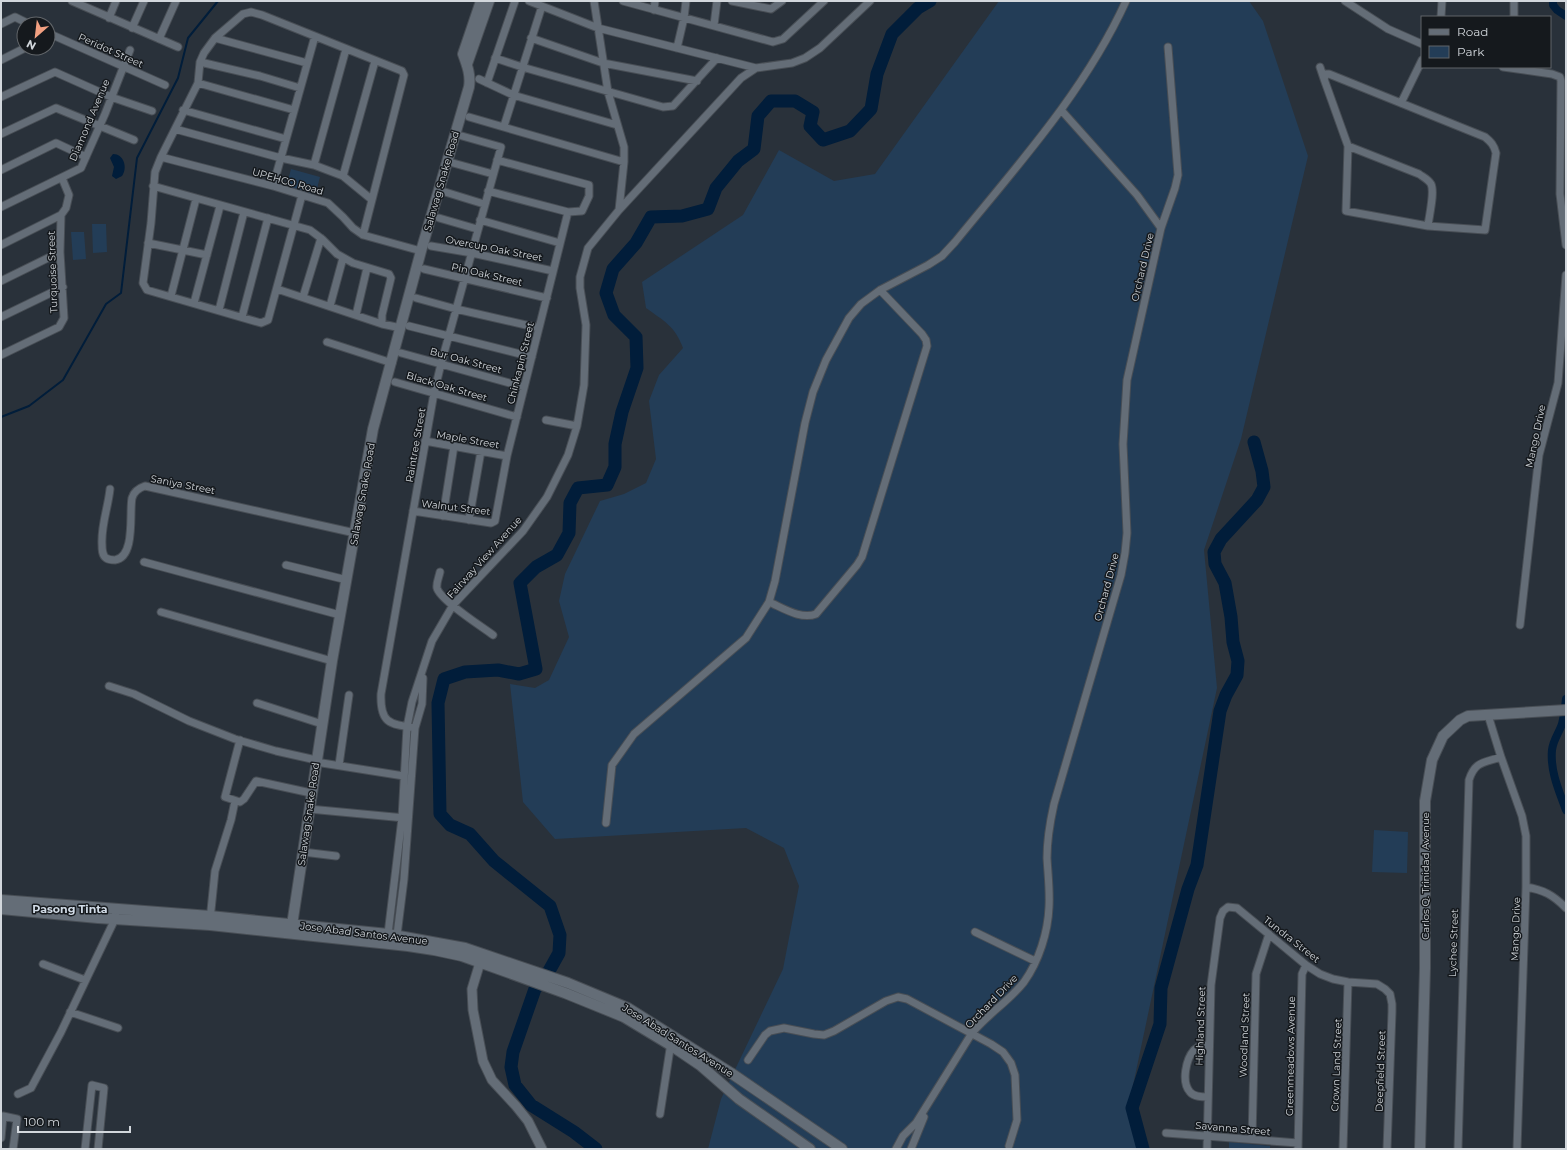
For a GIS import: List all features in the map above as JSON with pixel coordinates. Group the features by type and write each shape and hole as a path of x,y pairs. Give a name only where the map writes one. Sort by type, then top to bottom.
{"main road":[{"name":"Salawag Snake Road","path":"290,929 311,794 319,762 322,724 332,661 373,429 392,363 405,327 421,251 469,87 470,79 463,54 481,1"},
{"name":"Salawag Snake Road","path":"467,64 489,1"},
{"name":"Carlos Q. Trinidad Avenue","path":"1420,1149 1425,968 1425,801 1432,760 1443,736 1460,720 1468,716 1566,710"},
{"name":"Jose Abad Santos Avenue","path":"1,900 115,914"},
{"name":"Jose Abad Santos Avenue","path":"1,909 115,914 290,929 392,935 450,944 482,958 493,968 567,988 628,1008 675,1042 739,1099 810,1149"},
{"name":"Jose Abad Santos Avenue","path":"290,929 482,958 497,958 567,988"},
{"name":"Jose Abad Santos Avenue","path":"675,1042 731,1073 842,1149"}],"street":[{"path":"72,1 86,4 109,18 178,47"},
{"path":"109,18 116,1"},
{"path":"132,28 144,1"},
{"path":"158,39 176,1"},
{"path":"487,83 515,1"},
{"path":"528,1 598,28 756,68 792,63 805,58 820,48 870,1"},
{"path":"594,1 608,92 624,147 619,210"},
{"path":"623,1 774,42 783,39 824,1"},
{"path":"654,10 655,1"},
{"path":"677,48 684,18 686,1"},
{"path":"714,25 717,1"},
{"path":"732,1 771,9 782,1"},
{"path":"606,823 612,765 634,734 746,638 769,602 775,581 804,430 813,392 826,360 849,318 860,304 880,290 942,256 956,242 1062,111 1107,39 1126,1"},
{"path":"1441,16 1442,1"},
{"path":"1514,1 1514,16"},
{"path":"1348,2 1388,29 1421,44"},
{"path":"504,126 542,6"},
{"path":"302,195 268,320 261,323 147,290 143,283 155,172 198,83 200,62 204,53 215,38 242,14 251,12 402,71 404,75 363,235"},
{"path":"1,24 16,18"},
{"path":"273,186 314,36"},
{"name":"Peridot Street","path":"56,38 165,85"},
{"path":"215,38 307,63"},
{"path":"531,38 603,63 697,81"},
{"name":"Orchard Drive","path":"896,1149 903,1136 916,1123 972,1033 1015,993 1025,980 1040,949 1047,927 1049,908 1049,830 1054,804 1121,575 1125,553 1127,533 1123,444 1127,380 1161,228 1176,188 1178,175 1168,47"},
{"path":"314,165 346,49"},
{"name":"Diamond Avenue","path":"1,207 81,168 130,50"},
{"path":"1,60 16,53"},
{"path":"495,58 664,107 673,106 717,58"},
{"path":"343,176 375,61"},
{"path":"200,62 260,76 300,88"},
{"path":"1401,103 1421,62"},
{"path":"1320,67 1324,79 1348,146 1346,212 1428,226 1485,230 1496,153 1495,147 1485,137 1329,74 1326,74 1324,79"},
{"name":"Fairway View Avenue","path":"391,944 402,818 407,727 412,702 432,641 453,605 523,531 547,497 568,455 577,426 584,385 586,325 580,288 580,277 588,248 619,210 741,78 756,68"},
{"path":"1514,68 1556,75 1561,81 1564,91 1563,194 1566,245"},
{"path":"1,98 55,72 111,97 152,111"},
{"path":"479,79 514,95 617,125"},
{"path":"198,83 294,110"},
{"path":"1,134 56,108 134,140"},
{"path":"184,110 286,139"},
{"path":"1062,111 1137,195 1161,228"},
{"path":"469,116 624,162"},
{"path":"175,129 281,158 314,165 343,176 371,199"},
{"name":"Raintree Street","path":"415,728 391,724 385,718 381,708 381,694 434,393 448,335 501,147 462,136"},
{"path":"1,170 56,143 86,157"},
{"path":"1348,146 1419,174 1427,179 1431,185 1432,192 1428,226"},
{"name":"UPEHCO Road","path":"161,157 273,186 328,203 353,228 363,235 421,251"},
{"path":"488,191 568,212 582,211 589,196 589,185 497,160"},
{"path":"453,163 493,174"},
{"name":"Turquoise Street","path":"1,355 61,325 64,318 60,252 61,215 66,208 69,195 62,178"},
{"path":"153,186 310,230 343,258 367,268 389,274 391,278 382,315 382,324"},
{"path":"445,192 484,204"},
{"path":"172,296 196,199"},
{"path":"194,303 220,206"},
{"path":"219,310 244,212"},
{"name":"Chinkapin Street","path":"495,521 507,456 568,212"},
{"path":"1,244 61,215"},
{"path":"242,317 268,218"},
{"path":"439,218 477,229"},
{"path":"480,220 560,243"},
{"path":"303,297 321,238"},
{"path":"148,243 207,255"},
{"name":"Overcup Oak Street","path":"431,246 472,253 553,271"},
{"path":"1,281 60,252"},
{"path":"330,306 343,258"},
{"path":"356,315 367,268"},
{"name":"Pin Oak Street","path":"424,269 547,298"},
{"name":"Mango Drive","path":"1520,625 1539,455 1558,383 1566,275"},
{"path":"1,317 63,287"},
{"path":"277,289 382,324 448,335 532,357"},
{"path":"769,602 797,614 810,616 816,614 858,565 862,557 927,346 926,340 922,334 880,290"},
{"path":"416,298 456,309 539,328"},
{"path":"327,342 392,363"},
{"name":"Bur Oak Street","path":"401,353 524,387"},
{"name":"Black Oak Street","path":"395,382 517,417"},
{"path":"546,420 577,426"},
{"name":"Maple Street","path":"425,441 507,456"},
{"path":"443,516 454,446"},
{"path":"469,520 481,451"},
{"name":"Saniya Street","path":"110,489 103,525 102,544 105,558 112,560 122,557 128,545 130,537 132,498 137,491 145,486 355,532"},
{"name":"Walnut Street","path":"413,511 491,523 495,521"},
{"path":"144,562 340,615"},
{"path":"286,565 347,580"},
{"path":"440,572 437,586 440,593 453,605 493,635"},
{"path":"161,612 332,661"},
{"name":"Fairway View Avenue","path":"392,935 404,879 415,728 422,704 423,668"},
{"path":"109,686 134,694 189,720 240,740 276,751 319,762 404,776"},
{"path":"339,765 349,695"},
{"path":"256,703 322,724"},
{"name":"Mango Drive","path":"1488,715 1500,757 1522,816 1526,836 1526,888 1517,1149"},
{"path":"240,740 225,797 240,802 244,799 256,781 311,794"},
{"name":"Lychee Street","path":"1458,1149 1469,780 1472,770 1477,765 1500,757"},
{"path":"210,921 215,871 231,820 234,801"},
{"path":"309,809 409,819"},
{"path":"303,852 336,856"},
{"path":"396,877 404,879"},
{"path":"1526,888 1540,889 1556,897 1566,908"},
{"name":"Tundra Street","path":"1228,908 1237,908 1306,965 1320,974 1348,982 1377,984 1385,988 1390,994"},
{"name":"Highland Street","path":"1207,1149 1211,985 1220,918 1223,911 1228,908"},
{"path":"18,1094 31,1088 70,1012 115,914"},
{"path":"975,932 1035,961"},
{"name":"Woodland Street","path":"1252,1139 1256,974 1269,934"},
{"path":"482,958 472,989 473,1010 483,1062 492,1080 528,1121 542,1149"},
{"path":"43,964 85,980"},
{"name":"Greenmeadows Avenue","path":"1298,1146 1302,974 1306,965"},
{"name":"Crown Land Street","path":"1343,1149 1348,982"},
{"name":"Deepfield Street","path":"1387,1149 1392,1004 1390,994"},
{"path":"748,1060 764,1035 770,1031 784,1028 814,1034 824,1034 834,1031 886,1001 898,997 918,1004 972,1033 1003,1052 1011,1063 1015,1074 1017,1120 1009,1146"},
{"path":"70,1012 118,1028"},
{"path":"660,1114 670,1049 675,1042"},
{"path":"1208,1097 1194,1095 1190,1092 1187,1088 1186,1072 1190,1056 1195,1049 1202,1045 1209,1045"},
{"path":"86,1149 92,1085 104,1088 98,1149"},
{"name":"Orchard Drive","path":"911,1149 935,1093"},
{"path":"1,1138 4,1116 17,1119 13,1149"},
{"name":"Savanna Street","path":"1166,1132 1252,1139 1298,1146"}],"green space":[{"path":"999,1 1249,1 1263,21 1308,156 1241,439 1204,550 1217,688 1128,1109 1138,1149 708,1149 721,1099 783,969 799,886 784,848 746,828 555,839 523,802 510,684 535,688 549,680 569,637 559,601 565,574 600,501 624,494 646,483 656,459 649,401 659,375 683,348 673,329 646,308 642,282 743,215 779,150 834,181 875,174"},
{"path":"291,169 320,177 315,196 286,188"},
{"path":"92,224 106,224 107,252 93,253"},
{"path":"71,232 84,232 86,259 73,260"},
{"path":"1374,830 1408,832 1407,873 1372,872"},
{"path":"1229,1142 1270,1146 1270,1149 1229,1149"}],"shaded area":[{"path":"113,154 120,156 125,166 122,176 116,179 112,176 114,167 110,158"}],"waterway":[{"path":"1,417 29,406 63,380 106,304 121,293 137,158 178,78 188,38 218,1"},
{"path":"596,1149 574,1132 531,1105 515,1085 511,1067 513,1052 535,989 549,971 559,953 560,935 550,906 494,861 470,834 450,825 440,814 438,703 444,679 465,672 498,670 519,674 536,669 520,583 536,567 557,555 569,533 570,503 578,488 607,485 615,467 615,444 622,412 637,368 636,337 614,315 606,293 613,269 636,243 651,217 682,216 708,209 716,188 738,161 754,149 758,116 771,101 795,101 813,112 810,126 823,140 850,131 871,109 877,74 892,34 918,8 930,1"},
{"path":"1553,1 1553,5 1557,10 1566,16"},
{"path":"1143,1149 1132,1108 1160,1024 1161,988 1188,889 1197,865 1220,711 1226,695 1237,675 1238,661 1233,642 1231,617 1225,583 1215,564 1214,552 1221,539 1257,500 1264,487 1262,471 1254,442"},
{"path":"1566,699 1562,724 1552,750 1552,766 1566,810"}],"district":[{"name":"Pasong Tinta","path":"70,909"}]}
